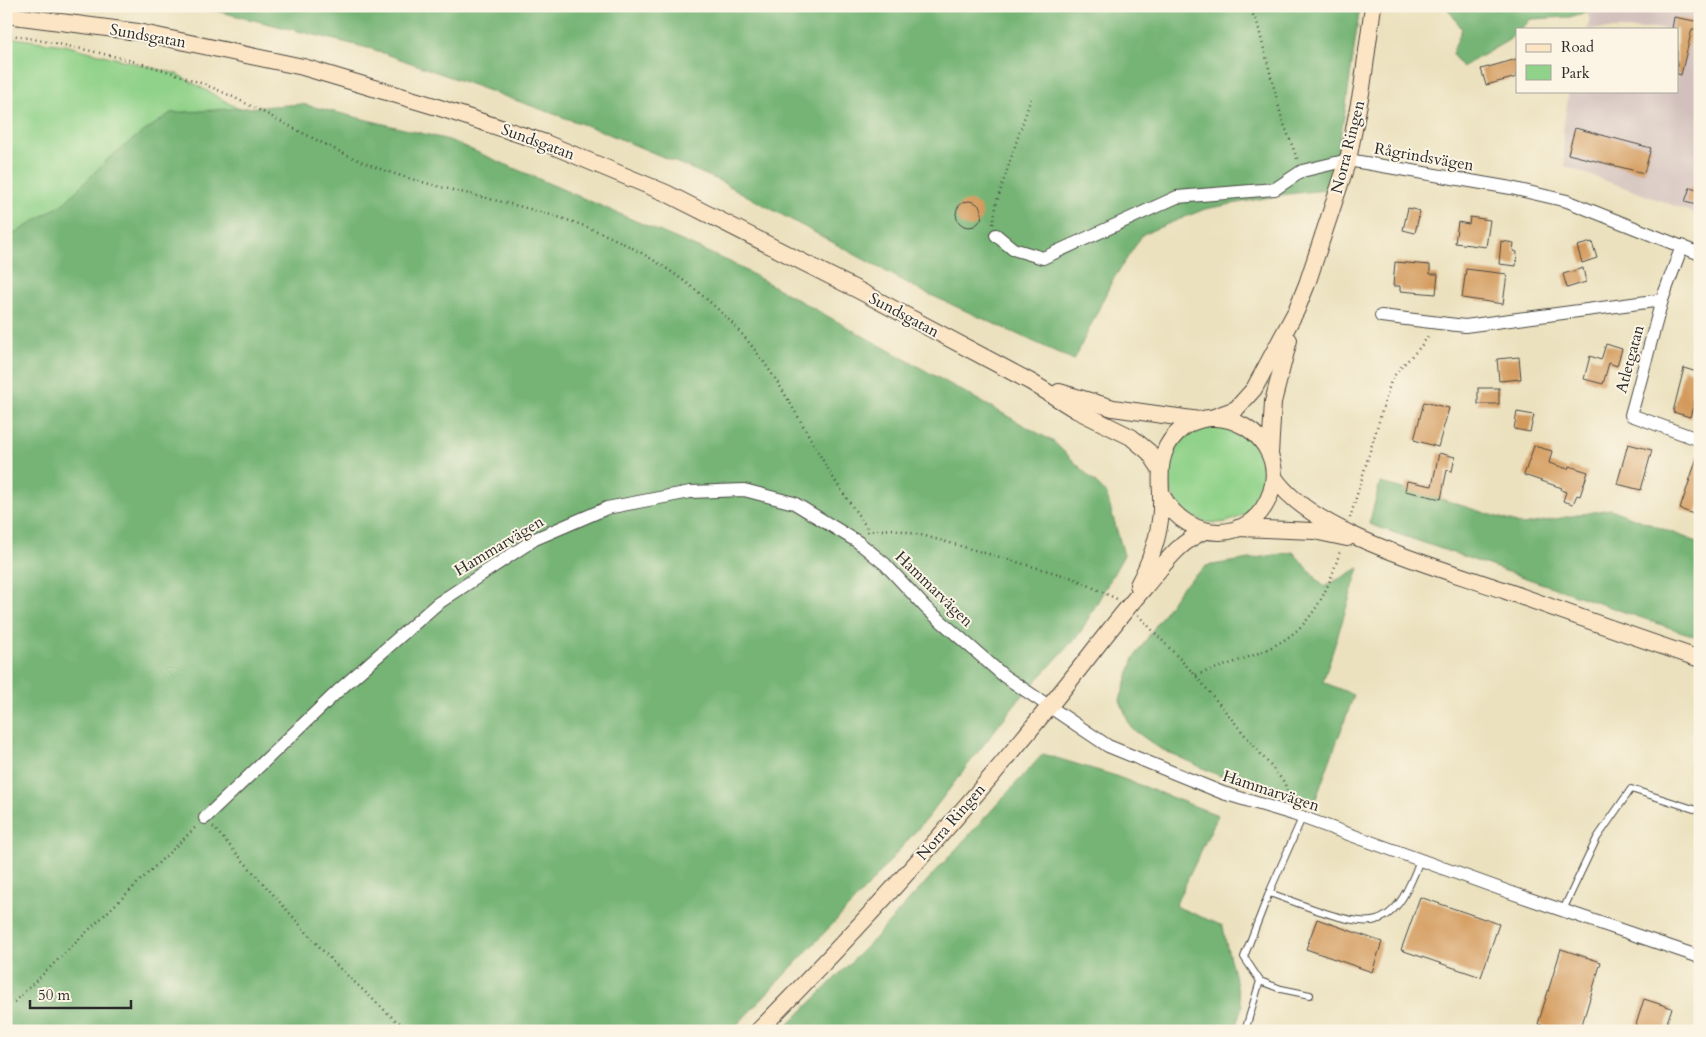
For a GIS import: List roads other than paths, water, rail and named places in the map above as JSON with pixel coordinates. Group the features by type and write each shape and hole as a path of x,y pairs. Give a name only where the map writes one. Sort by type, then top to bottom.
{"main road":[{"name":"Norra Ringen","path":"1270,454 1273,402 1296,312 1348,160 1362,88 1373,6"},
{"name":"Sundsgatan","path":"6,15 138,32 303,67 434,106 543,142 666,193 850,286 1031,382 1076,410 1130,438 1149,452 1159,467"},
{"name":"Norra Ringen","path":"1205,419 1236,409 1254,389 1296,312"},
{"name":"Sundsgatan","path":"1031,382 1113,408 1205,419"},
{"path":"1238,528 1247,523 1263,508 1269,498 1274,477 1270,454 1256,434 1247,426 1230,420 1205,419 1177,433 1168,443 1159,467 1159,480 1163,497 1175,515 1184,523 1205,531 1221,532 1238,528 1314,531 1373,543"},
{"path":"1274,477 1288,496 1343,531 1700,659"},
{"name":"Norra Ringen","path":"1128,605 1153,553 1163,497"},
{"name":"Norra Ringen","path":"758,1031 938,839 1048,708 1128,605 1176,548 1193,536 1205,531"}],"street":[{"name":"Rågrindsvägen","path":"996,235 1013,249 1043,258 1177,197 1275,189 1302,171 1348,160 1511,188 1567,201 1700,254"},
{"path":"1381,316 1465,326 1662,300 1682,246"},
{"name":"Atletgatan","path":"1662,300 1632,415 1700,440"},
{"name":"Hammarvägen","path":"205,818 338,690 436,604 536,539 607,508 690,492 744,490 794,503 864,548 885,564 926,608 1004,676 1048,708 1108,746 1223,793 1297,816 1700,957"}],"lane":[{"path":"1563,910 1597,838 1631,789 1700,811"},
{"path":"1297,816 1244,957 1260,981 1281,989 1310,995"},
{"path":"1269,892 1346,919 1373,921 1392,910 1411,886 1420,860"},
{"path":"1245,1031 1260,981"}]}
